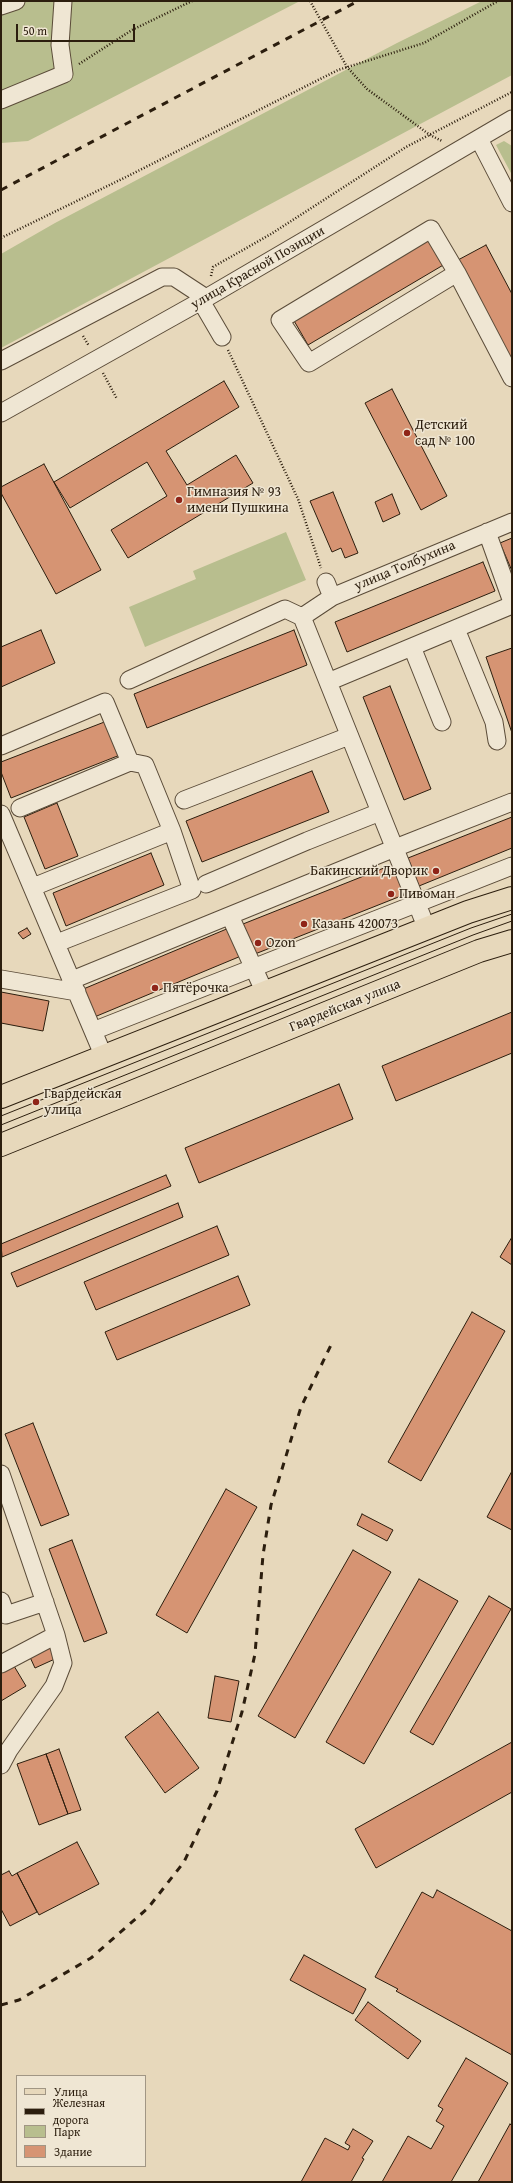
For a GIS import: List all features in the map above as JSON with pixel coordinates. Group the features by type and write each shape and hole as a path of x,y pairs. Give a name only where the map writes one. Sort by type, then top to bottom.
{"main road":[{"path":"1,1097 468,912 512,898"},
{"name":"Гвардейская улица","path":"1,1145 479,952 512,941"}],"street":[{"path":"1,6 16,1"},
{"path":"1,100 64,74 60,45 63,1"},
{"name":"улица Красной Позиции","path":"1,413 204,299 512,119"},
{"path":"479,139 512,203"},
{"path":"457,273 309,363 280,320 431,229 457,273 512,378"},
{"path":"1,361 162,277 174,277 204,299 222,338"},
{"name":"улица Толбухина","path":"302,618 329,590 512,522"},
{"path":"328,682 456,628 511,598 487,532"},
{"path":"129,680 285,609 302,618 427,929"},
{"path":"456,628 494,722 497,741"},
{"path":"412,647 442,722"},
{"path":"1,746 105,702 130,762"},
{"path":"184,800 349,736"},
{"path":"20,808 130,762 145,765 172,831 192,890 57,943"},
{"path":"1,979 75,986 230,916 394,848 512,802"},
{"path":"206,884 380,812"},
{"path":"1,814 6,839 33,887 104,1057"},
{"path":"33,887 172,831"},
{"path":"93,1031 512,866"},
{"path":"230,916 265,993"},
{"path":"1,1474 56,1635 63,1663 54,1686 9,1750 1,1764"},
{"path":"1,1601 6,1615 45,1602"},
{"path":"1,1664 56,1635"}],"path":[{"path":"64,74 132,30 192,1"},
{"path":"310,1 347,67 367,89 382,102 430,135 461,150"},
{"path":"1,238 338,70 424,43 498,1"},
{"path":"204,299 213,267 271,234 406,147 512,92"},
{"path":"222,338 298,499 329,590"}],"green space":[{"path":"1,1 300,1 28,141 1,143"},
{"path":"482,1 512,1 512,75 1,348 1,254 55,223 397,43"},
{"path":"504,141 512,146 512,175 496,145"},
{"path":"286,532 306,580 145,647 129,607 196,579 193,571"}],"building":[{"path":"431,239 445,264 308,345 293,319"},
{"path":"486,245 512,294 512,362 458,260"},
{"path":"224,381 239,407 166,451 187,485 236,455 253,483 128,558 111,530 167,496 147,462 70,508 54,482"},
{"path":"392,389 447,496 421,510 365,403"},
{"path":"44,464 101,570 56,594 1,493 1,487"},
{"path":"333,492 358,553 345,558 341,548 332,552 310,501"},
{"path":"392,494 400,514 383,522 375,502"},
{"path":"512,538 512,571 500,543"},
{"path":"483,562 495,591 347,652 335,622"},
{"path":"41,630 55,663 1,687 1,647"},
{"path":"294,630 307,665 147,728 134,694"},
{"path":"512,648 512,733 486,657"},
{"path":"390,686 431,789 404,800 363,697"},
{"path":"107,721 120,755 11,798 1,772 1,762"},
{"path":"312,771 329,812 202,862 186,821"},
{"path":"57,803 78,856 45,869 24,817"},
{"path":"512,817 512,848 419,886 408,858"},
{"path":"151,853 164,885 66,926 53,893"},
{"path":"394,864 406,894 255,954 243,924"},
{"path":"27,928 31,934 23,939 18,933"},
{"path":"229,928 241,956 92,1018 81,990"},
{"path":"1,992 49,1001 43,1031 1,1023"},
{"path":"512,1012 512,1053 396,1101 382,1066"},
{"path":"339,1084 353,1119 199,1183 185,1148"},
{"path":"166,1175 171,1186 2,1257 1,1244"},
{"path":"178,1203 183,1217 17,1287 11,1273"},
{"path":"217,1226 229,1255 96,1310 84,1282"},
{"path":"512,1237 512,1265 500,1257"},
{"path":"238,1276 250,1305 117,1360 105,1332"},
{"path":"472,1312 505,1331 421,1481 388,1462"},
{"path":"33,1423 69,1515 41,1526 5,1434"},
{"path":"512,1471 512,1530 487,1517"},
{"path":"226,1489 257,1507 187,1633 156,1615"},
{"path":"362,1514 393,1530 387,1541 357,1525"},
{"path":"72,1540 107,1633 84,1642 49,1549"},
{"path":"353,1550 391,1572 295,1738 258,1716"},
{"path":"419,1579 458,1601 364,1764 326,1742"},
{"path":"489,1596 511,1609 433,1745 410,1732"},
{"path":"51,1645 57,1658 35,1668 29,1655"},
{"path":"14,1666 26,1686 1,1701 1,1673"},
{"path":"215,1676 239,1681 231,1722 208,1718"},
{"path":"158,1712 199,1768 165,1793 125,1737"},
{"path":"512,1742 512,1792 376,1868 355,1829"},
{"path":"59,1749 81,1810 68,1814 46,1754"},
{"path":"46,1754 68,1814 39,1825 17,1764"},
{"path":"77,1842 99,1884 39,1915 17,1873"},
{"path":"9,1871 12,1876 17,1873 37,1912 10,1926 1,1909 1,1875"},
{"path":"437,1890 512,1931 512,2055 396,1991 398,1989 375,1977 422,1892 433,1898"},
{"path":"304,1955 366,1989 353,2014 290,1980"},
{"path":"368,2002 421,2041 408,2059 355,2020"},
{"path":"466,2058 508,2083 451,2182 382,2182 408,2136 431,2149 444,2126 436,2121 443,2109 438,2106"},
{"path":"510,2124 512,2126 512,2182 478,2182"},
{"path":"353,2129 373,2141 362,2158 364,2159 351,2182 301,2182 325,2138 348,2150 350,2146 345,2143"}],"tram line":[{"path":"1,1116 471,928 512,914"},
{"path":"1,1125 473,935 512,921"}],"railway":[{"path":"1,190 358,1"},
{"path":"1,2005 19,2000 91,1958 148,1908 184,1862 217,1791 242,1712 255,1654 263,1555 271,1505 301,1407 331,1345"}],"place":[{"name":"Детский сад № 100","path":"407,433"},
{"name":"Гимназия № 93 имени Пушкина","path":"179,500"},
{"name":"Бакинский Дворик","path":"436,871"},
{"name":"Пивоман","path":"391,894"},
{"name":"Казань 420073","path":"304,924"},
{"name":"Ozon","path":"258,943"},
{"name":"Пятёрочка","path":"155,988"},
{"name":"Гвардейская улица","path":"36,1102"}]}
